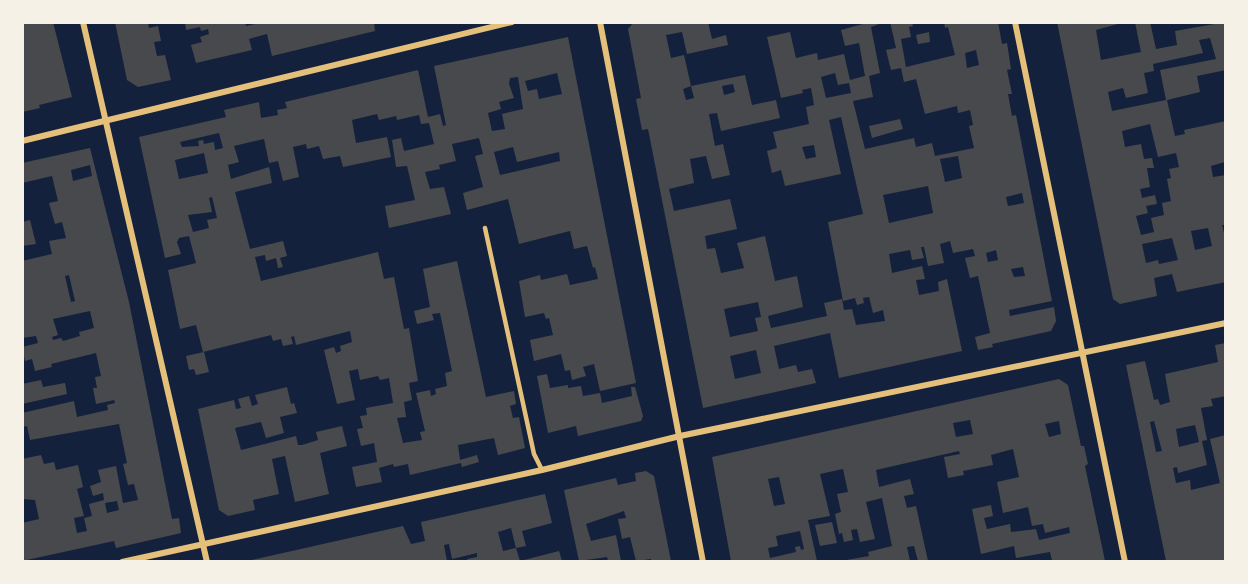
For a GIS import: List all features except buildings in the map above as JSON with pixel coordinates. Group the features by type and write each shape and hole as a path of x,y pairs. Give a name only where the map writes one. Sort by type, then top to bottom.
{"street":[{"path":"83,22 207,561"},
{"path":"22,141 512,22"},
{"path":"600,22 703,561"},
{"path":"1015,22 1125,561"},
{"path":"122,561 542,470 680,436 1226,323"}],"lane":[{"path":"485,228 534,454 542,470"}]}
